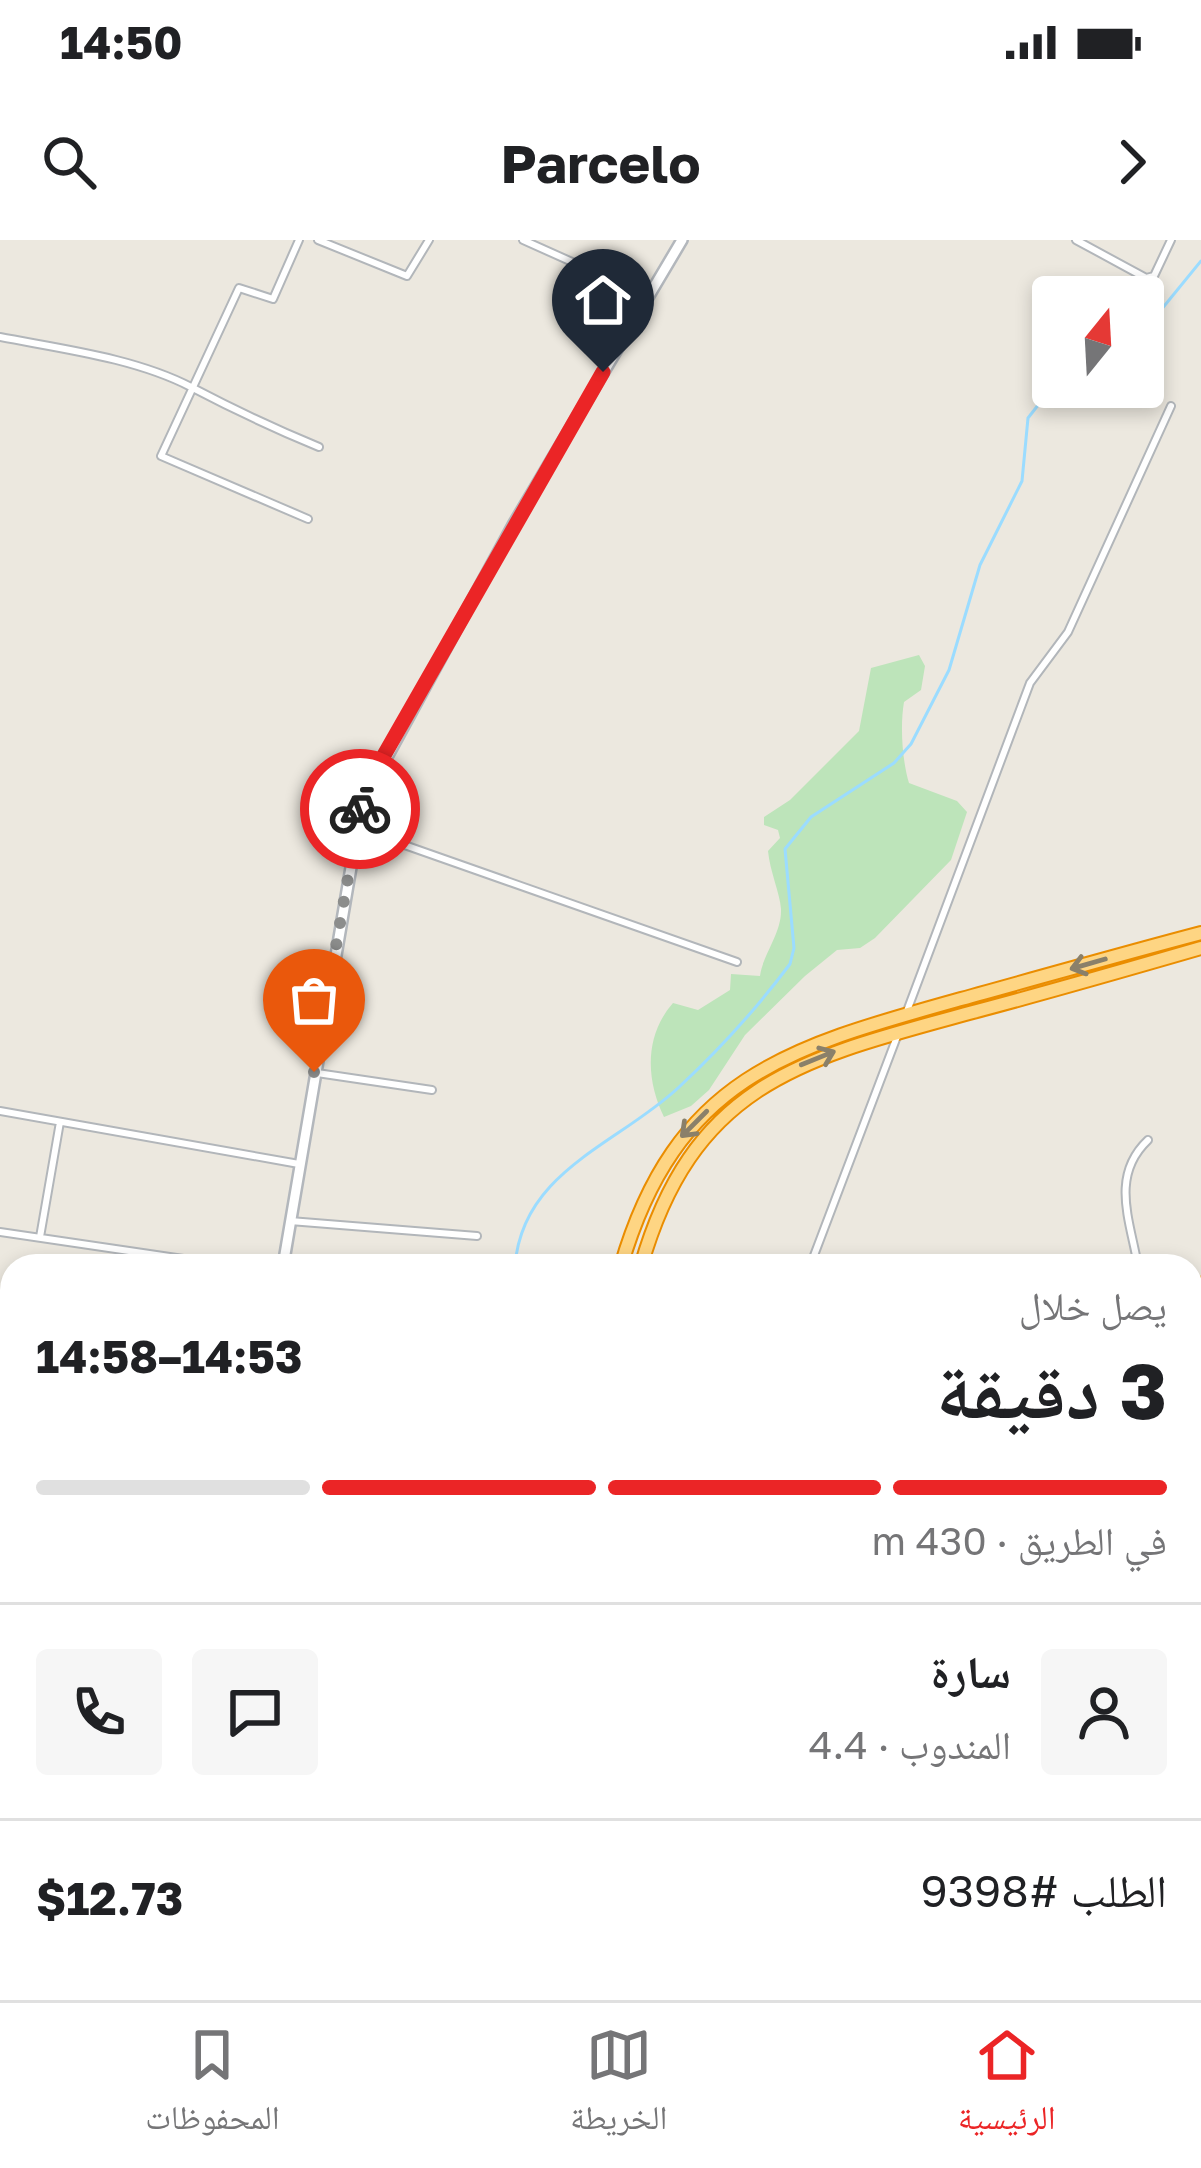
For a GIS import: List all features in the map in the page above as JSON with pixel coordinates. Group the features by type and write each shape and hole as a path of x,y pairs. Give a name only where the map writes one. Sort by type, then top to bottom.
{"highway":[{"path":"626,1254 659,1172 680,1139 707,1111 787,1054 906,1014 1201,933"},
{"path":"645,1254 671,1182 716,1124 745,1099 810,1060 1201,948"}],"street":[{"path":"299,240 273,299 239,288 161,457 308,519"},
{"path":"318,240 407,276 429,240"},
{"path":"523,240 648,296"},
{"path":"285,1254 356,827 383,757 682,240"},
{"path":"1076,240 1146,278 1154,276 1171,240"},
{"path":"0,338 82,352 191,387 211,402 319,447"},
{"path":"906,1014 1030,683 1067,632 1172,406"},
{"path":"356,827 736,962"},
{"path":"815,1254 898,1032"},
{"path":"314,1072 432,1090"},
{"path":"0,1111 299,1164"},
{"path":"40,1238 60,1122"},
{"path":"1136,1254 1123,1182 1125,1167 1148,1140"},
{"path":"290,1221 477,1236"},
{"path":"0,1232 149,1254"}],"green space":[{"path":"919,655 925,666 921,690 904,702 905,764 909,783 957,801 967,812 951,860 875,938 860,948 837,950 805,976 745,1035 709,1090 691,1106 664,1117 651,1058 664,1016 673,1003 698,1010 730,990 731,974 760,976 779,926 780,903 768,851 780,838 778,830 764,825 764,817 790,800 859,731 871,668"}],"waterway":[{"path":"1164,306 1201,261"},
{"path":"518,1254 535,1206 554,1183 678,1088 737,1029 790,964 794,948 785,849 811,817 894,763 911,744 949,670 980,565 1022,481 1028,418 1036,408"}],"way so far":[{"path":"314,1072 360,809"}],"route":[{"path":"360,809 383,757 603,372"}]}
